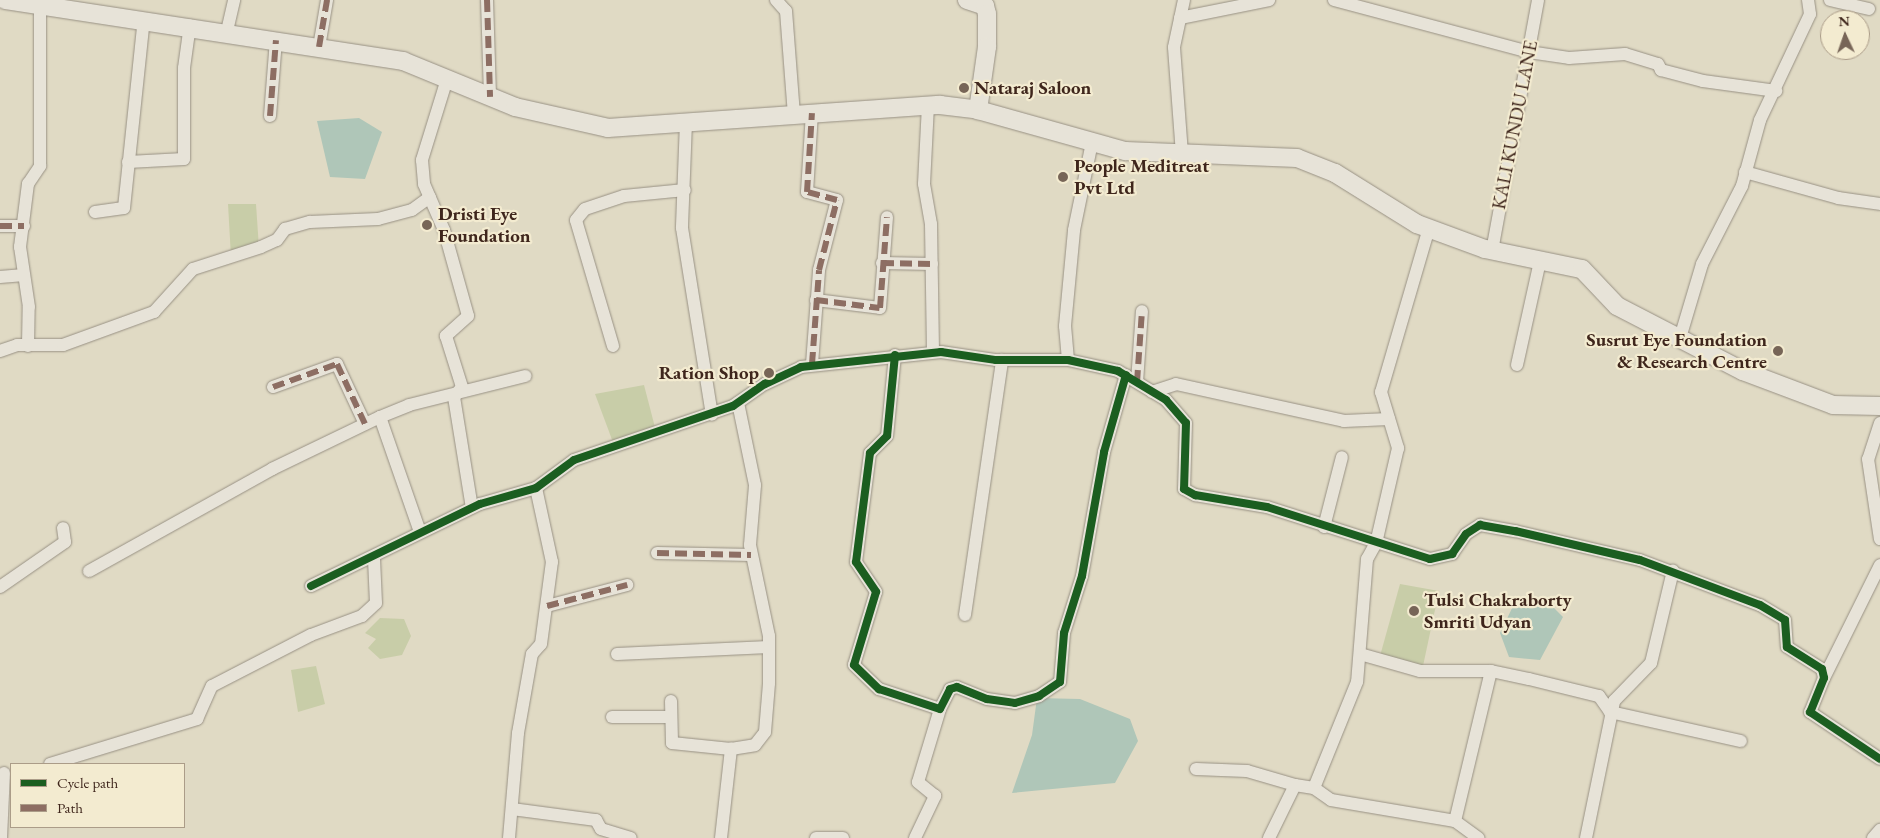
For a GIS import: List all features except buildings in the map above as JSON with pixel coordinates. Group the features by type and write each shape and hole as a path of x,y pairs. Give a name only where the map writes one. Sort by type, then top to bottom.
{"main road":[{"path":"5,0 40,7 190,25 403,61 515,107 608,128 928,105 978,110 1125,151 1297,158 1335,173 1429,228 1492,251 1582,269 1617,306 1743,371 1833,405 1880,406"},
{"path":"967,0 985,6 987,14 987,47 978,110"}],"street":[{"path":"226,31 234,0"},
{"path":"319,47 327,0"},
{"path":"487,0 490,97"},
{"path":"776,0 786,12 794,115"},
{"path":"1182,154 1174,47 1184,0"},
{"path":"1180,18 1270,0"},
{"path":"1334,0 1530,52 1569,58 1625,54 1658,64 1661,70 1703,81 1776,91"},
{"name":"KALI KUNDU LANE","path":"1492,251 1530,52 1538,0"},
{"path":"1680,338 1702,264 1746,172 1760,120 1776,91 1810,14 1808,0"},
{"path":"1830,0 1869,9"},
{"path":"28,346 29,307 21,275 28,184 40,166 40,7"},
{"path":"95,212 124,208 144,19"},
{"path":"128,162 184,159 184,68 190,25"},
{"path":"270,116 276,40"},
{"path":"447,79 422,160 430,197 468,316 446,336 462,387 454,397 472,508"},
{"path":"928,105 924,184 932,264 932,352"},
{"path":"812,113 806,192 837,200 816,300 812,364"},
{"path":"686,122 684,250 712,415"},
{"path":"1068,360 1066,326 1073,239 1092,142"},
{"path":"1746,172 1838,198 1880,204"},
{"path":"613,346 576,220 585,209 624,196 685,190"},
{"path":"0,351 28,346 63,345 154,312 193,269 261,247 277,240 285,229 310,222 378,219 412,210 430,197"},
{"path":"816,300 880,308 887,217"},
{"path":"0,226 24,226"},
{"path":"1314,788 1347,715 1360,654 1361,598 1368,559 1376,543 1398,448 1381,392 1429,228"},
{"path":"1517,365 1540,260"},
{"path":"882,263 932,264"},
{"path":"0,276 21,275"},
{"path":"915,838 935,796 918,782 940,709 950,689 957,687 986,699 1015,703 1039,696 1060,682 1064,633 1082,576 1104,452 1131,379 1142,311"},
{"path":"311,586 374,559 420,532 472,508 536,488 574,460 712,415 738,403 765,384 812,364 932,352 1002,360 1068,360 1131,379 1152,392 1186,423 1184,489 1267,508 1430,559 1452,554 1466,534 1480,525 1673,572 1760,605 1785,620 1787,647 1822,669 1824,678"},
{"path":"895,355 886,436 870,453 861,517 856,562 876,592 854,665 879,689 940,709"},
{"path":"965,615 1002,360"},
{"path":"273,387 337,364 365,424"},
{"path":"89,571 272,469 380,417 409,405 454,397 525,376"},
{"path":"1152,392 1176,384 1344,421 1390,419"},
{"path":"671,701 670,738 676,746 731,749 755,745 766,732 769,648 751,555 755,485 738,403"},
{"path":"1880,406 1880,418"},
{"path":"380,417 420,532"},
{"path":"1880,423 1868,459 1880,539"},
{"path":"1324,527 1342,457"},
{"path":"509,838 518,733 532,654 541,644 552,562 536,488"},
{"path":"0,587 64,542 63,528"},
{"path":"657,553 751,555"},
{"path":"53,763 197,719 212,686 311,635 362,616 376,603 374,559"},
{"path":"1880,565 1824,678 1810,712 1880,759"},
{"path":"1586,838 1598,771 1607,751 1610,712 1614,701 1651,663 1673,572"},
{"path":"547,606 627,585"},
{"path":"617,654 769,648"},
{"path":"1360,654 1420,671 1491,671 1599,696 1610,712 1742,741"},
{"path":"1455,821 1491,671"},
{"path":"612,717 670,717"},
{"path":"721,838 731,749"},
{"path":"1196,769 1247,771 1295,785 1314,788 1331,800 1455,821 1478,838"},
{"path":"1,838 5,773"},
{"path":"1269,838 1295,785"},
{"path":"512,809 596,820 600,829 631,838"},
{"path":"1873,838 1880,830"},
{"path":"816,838 843,838"}],"green space":[{"path":"228,204 256,204 259,248 231,257"},
{"path":"644,385 657,435 614,445 595,394"},
{"name":"Tulsi Chakraborty Smriti Udyan","path":"1400,584 1439,591 1423,666 1380,656"},
{"path":"380,618 404,619 411,636 402,655 380,659 368,648 376,639 365,633"},
{"path":"316,666 325,704 298,712 291,670"}],"shaded area":[{"path":"359,118 382,132 365,179 330,177 317,121"},
{"path":"1516,600 1552,606 1563,617 1540,660 1509,657 1500,633"},
{"path":"1037,698 1080,699 1130,719 1138,741 1115,783 1012,793 1032,735"}],"marked path":[{"path":"319,47 327,0"},
{"path":"487,0 490,97"},
{"path":"270,116 276,40"},
{"path":"812,113 807,192 837,200 819,270 812,364"},
{"path":"816,300 880,308 887,217"},
{"path":"0,226 24,226"},
{"path":"882,263 932,264"},
{"path":"1137,382 1142,311"},
{"path":"273,387 337,364 365,424"},
{"path":"657,553 751,555"},
{"path":"547,606 627,585"}],"cycle path":[{"path":"311,586 480,504 536,488 574,460 733,406 765,384 801,367 941,352 996,360 1068,360 1118,371 1166,400 1186,423 1184,489 1195,495 1267,507 1430,559 1452,554 1466,534 1480,525 1515,531 1640,560 1760,605 1785,620 1787,647 1822,669 1824,678 1810,712 1880,759"},
{"path":"895,355 887,436 870,453 856,562 876,592 854,665 879,689 940,709 950,689 957,687 987,699 1015,703 1039,696 1060,682 1064,633 1082,576 1104,452 1126,375"}],"place":[{"name":"Nataraj Saloon","path":"964,88"},
{"name":"People Meditreat Pvt Ltd","path":"1063,177"},
{"name":"Dristi Eye Foundation","path":"427,225"},
{"name":"Susrut Eye Foundation & Research Centre","path":"1778,351"},
{"name":"Ration Shop","path":"769,373"},
{"name":"Tulsi Chakraborty Smriti Udyan","path":"1414,611"}]}
